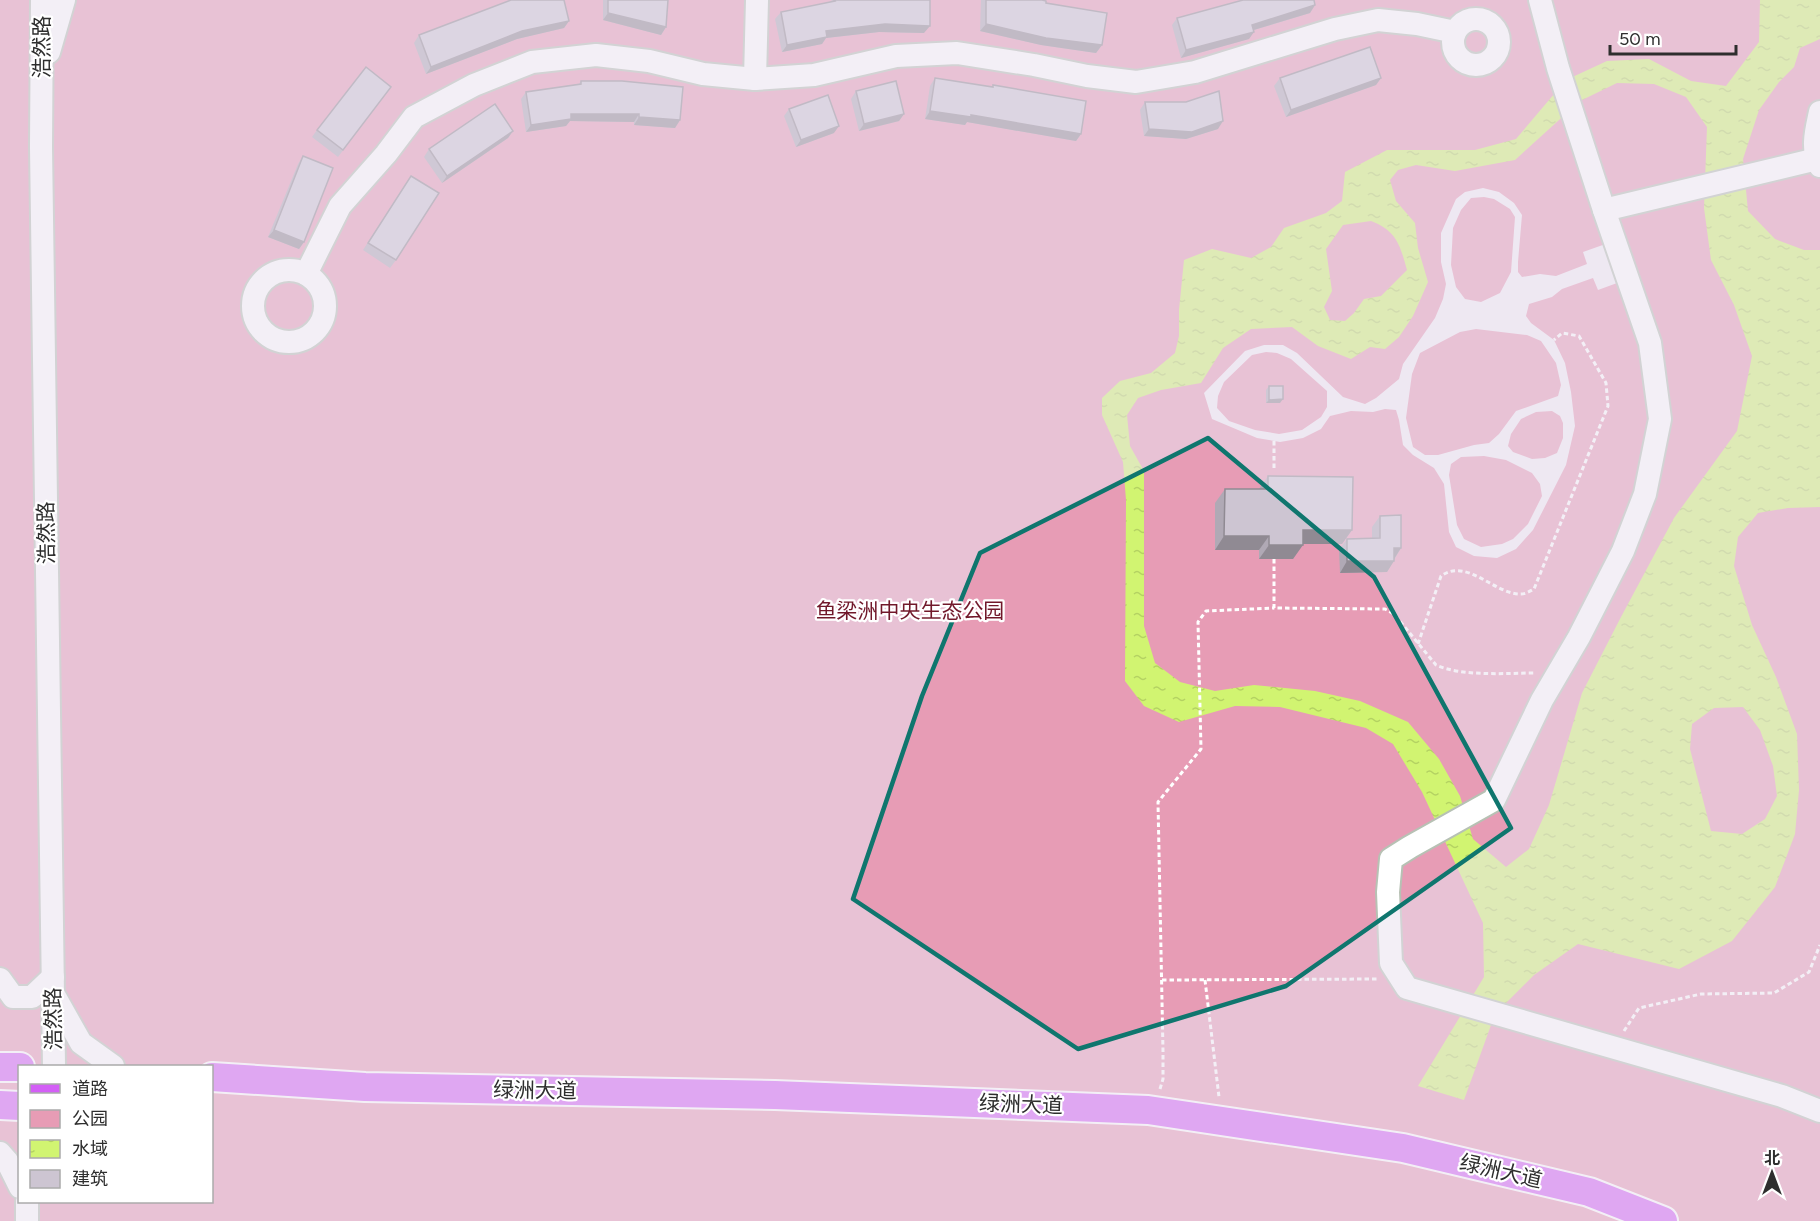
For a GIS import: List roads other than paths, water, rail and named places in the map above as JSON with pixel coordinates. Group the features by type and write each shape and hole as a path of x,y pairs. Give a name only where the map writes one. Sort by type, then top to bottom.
{"main road":[{"path":"0,1067 18,1067"},
{"name":"绿洲大道","path":"213,1077 365,1087 775,1095 1153,1110 1402,1148 1588,1191 1663,1221"},
{"name":"绿洲大道","path":"213,1096 365,1087"},
{"path":"0,1105 18,1106"}],"street":[{"name":"浩然路","path":"42,0 41,79 54,1065"},
{"path":"41,79 64,0"},
{"path":"755,79 757,0"},
{"path":"1540,0 1558,68 1650,343 1660,419 1645,494 1623,551 1542,700 1494,800 1391,859 1388,892 1391,963 1407,988 1782,1096 1820,1111"},
{"path":"306,274 340,206 386,154 414,117 474,85 532,62 596,55 649,61 703,74 755,79 814,75 896,56 957,53 1087,76 1136,82 1195,72 1335,29 1378,20 1417,24 1455,32"},
{"path":"1604,210 1818,162 1814,139 1820,112"},
{"path":"0,979 13,997 32,997 53,986 81,1042 112,1065"},
{"path":"0,1153 7,1161 18,1185"}],"water":[{"path":"1760,0 1820,0 1820,39 1800,48 1794,67 1779,82 1759,110 1743,159 1748,211 1775,239 1804,250 1820,250 1820,507 1788,508 1758,513 1738,537 1734,566 1752,625 1776,677 1797,734 1799,790 1795,834 1775,887 1732,941 1679,969 1578,944 1534,975 1495,1014 1464,1100 1418,1086 1484,977 1483,923 1422,792 1393,744 1366,728 1280,707 1235,706 1179,722 1144,706 1125,681 1126,500 1123,462 1102,415 1102,398 1120,381 1151,373 1175,353 1179,336 1184,260 1212,249 1251,258 1271,247 1284,228 1326,213 1342,201 1345,172 1387,150 1475,150 1516,139 1566,80 1607,61 1649,59 1691,81 1726,86 1759,42","holes":["1617,83 1654,84 1686,97 1707,127 1704,208 1711,260 1734,305 1752,356 1737,431 1674,518 1621,617 1582,693 1549,805 1529,849 1506,867 1473,839 1460,796 1439,759 1408,722 1360,701 1315,691 1254,685 1215,691 1180,682 1155,663 1144,626 1144,471 1130,446 1127,415 1138,398 1161,390 1201,383 1223,348 1251,329 1292,327 1318,346 1351,359 1370,347 1385,349 1399,337 1413,316 1428,282 1418,248 1415,223 1396,201 1390,180 1398,170 1416,165 1455,171 1515,160 1580,101","1371,221 1392,234 1402,253 1407,270 1381,296 1364,299 1345,321 1330,320 1324,307 1332,291 1326,249 1343,225","1743,707 1760,730 1773,766 1777,796 1765,819 1742,834 1711,831 1690,749 1692,724 1714,708"]}],"park label":[{"name":"鱼梁洲中央生态公园","path":"910,610"}]}
